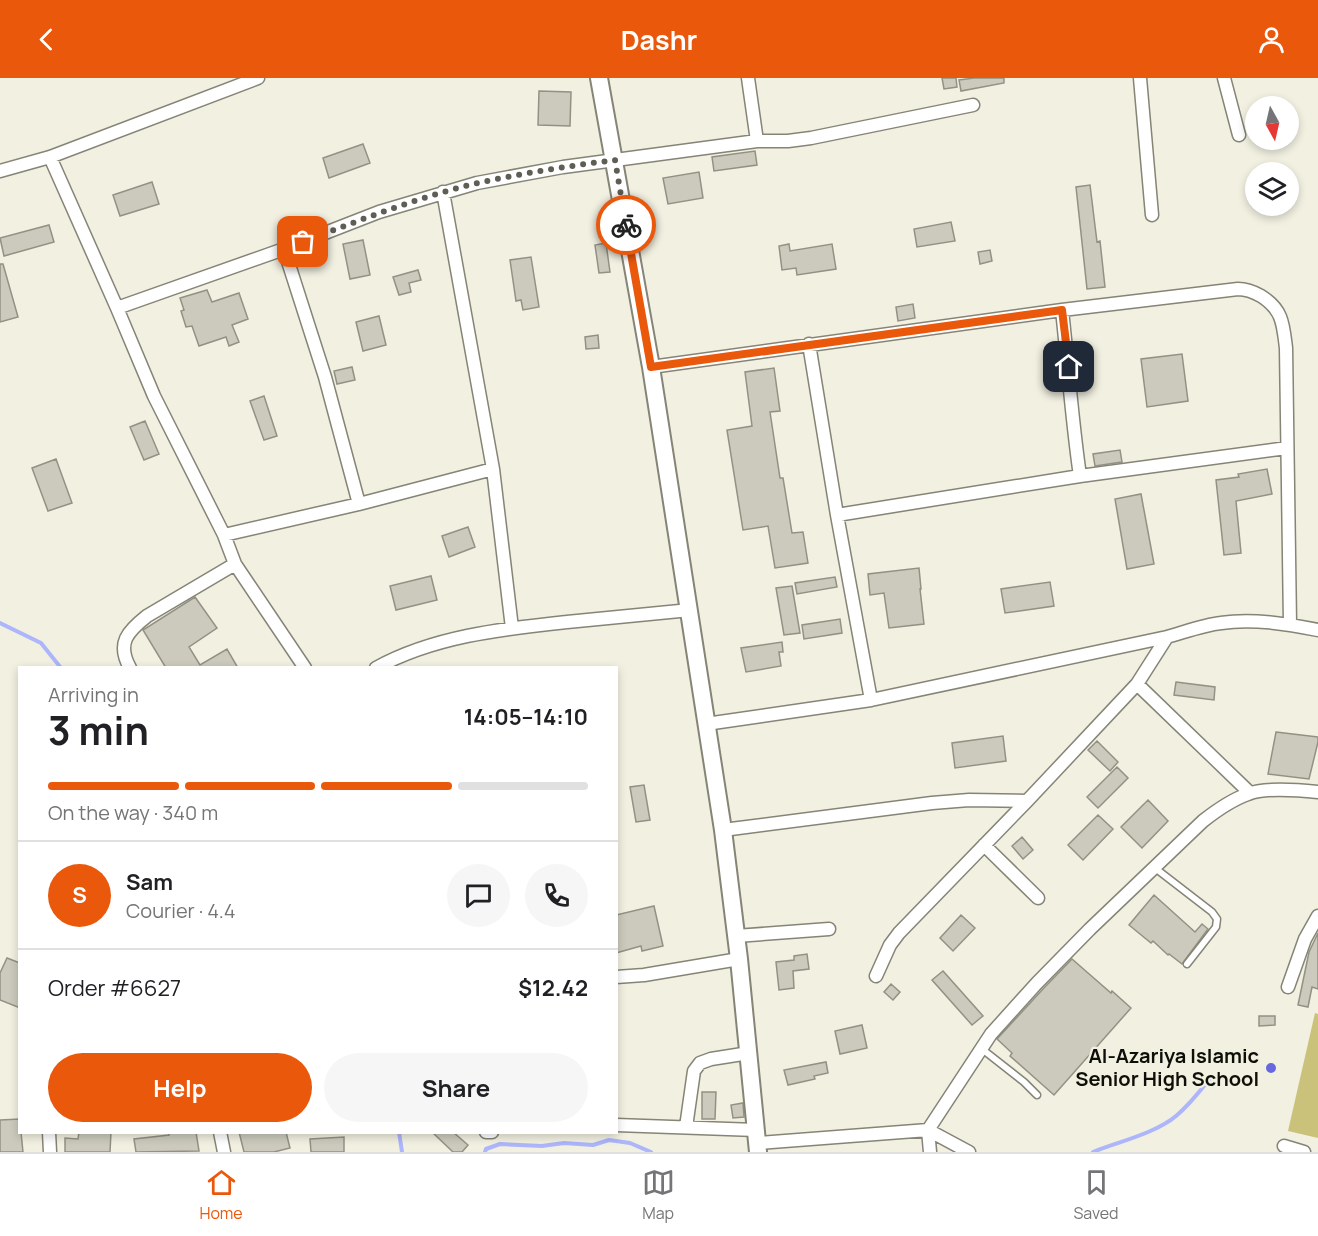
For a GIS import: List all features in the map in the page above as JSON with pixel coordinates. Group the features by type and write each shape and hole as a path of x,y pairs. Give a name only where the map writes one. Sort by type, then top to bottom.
{"street":[{"path":"0,171 50,157 258,78"},
{"path":"599,78 651,367 723,830 739,959 757,1142"},
{"path":"748,78 757,141"},
{"path":"1140,78 1152,215"},
{"path":"1224,78 1239,135"},
{"path":"117,308 284,249 379,212 477,183 563,167 757,141 811,138 973,105"},
{"path":"50,157 154,396 224,535 236,564 304,666"},
{"path":"443,192 493,469 512,628"},
{"path":"284,249 325,377 359,504"},
{"path":"651,367 1062,310 1238,289 1257,293 1272,303 1280,315 1286,348 1290,624"},
{"path":"1062,310 1080,476"},
{"path":"809,344 871,700"},
{"path":"837,515 1080,476 1287,448"},
{"path":"224,535 359,504 493,469"},
{"path":"129,666 123,648 127,633 147,616 236,564"},
{"path":"380,666 390,660 447,640 512,628 690,610"},
{"path":"706,724 871,700 1167,637 1208,625 1230,622 1290,624 1318,630"},
{"path":"876,976 890,945 899,933 1137,684 1167,637"},
{"path":"1137,684 1250,793"},
{"path":"930,1152 928,1130 991,1034 1090,929 1203,820 1220,808 1250,793 1274,790 1318,792"},
{"path":"723,830 932,803 969,800 1027,801"},
{"path":"984,845 1038,898"},
{"path":"1288,987 1305,939 1318,916"},
{"path":"736,936 829,929"},
{"path":"618,977 644,975 739,959"},
{"path":"686,1127 694,1071 700,1063 749,1053"},
{"path":"618,1125 686,1127 757,1142 928,1130 969,1152"},
{"path":"49,1134 50,1152"},
{"path":"220,1134 224,1152"},
{"path":"1284,1146 1304,1152"}],"lane":[{"path":"1154,867 1212,912 1216,919 1216,927 1187,964"},
{"path":"981,1049 1037,1095"}],"shaded area":[{"path":"1315,1013 1318,1014 1318,1138 1288,1131"}],"building":[{"path":"942,78 956,78 957,87 944,89"},
{"path":"1004,78 1004,83 961,91 959,80"},
{"path":"539,91 571,92 570,126 538,125"},
{"path":"363,144 370,163 329,178 323,158"},
{"path":"755,151 757,165 714,171 712,157"},
{"path":"699,172 703,198 668,204 663,178"},
{"path":"152,182 159,204 120,216 113,195"},
{"path":"1090,185 1105,287 1087,289 1076,187"},
{"path":"951,222 955,241 917,247 914,229"},
{"path":"49,225 54,242 4,256 0,238"},
{"path":"363,240 370,275 350,279 343,244"},
{"path":"606,243 610,272 599,273 595,245"},
{"path":"789,244 790,251 832,244 836,269 797,275 796,268 782,270 779,246"},
{"path":"990,250 992,261 980,264 978,252"},
{"path":"531,257 539,307 523,310 521,300 516,301 510,260"},
{"path":"0,264 3,264 18,317 0,322"},
{"path":"418,270 421,280 409,283 411,292 399,295 393,277"},
{"path":"207,290 212,302 239,293 248,319 232,325 239,342 229,346 226,337 199,346 192,326 186,327 180,298"},
{"path":"913,304 915,318 898,321 896,307"},
{"path":"379,316 386,345 363,351 356,322"},
{"path":"598,335 599,348 586,349 585,337"},
{"path":"1182,354 1188,401 1147,407 1141,359"},
{"path":"352,367 355,380 337,384 334,371"},
{"path":"774,368 780,411 770,412 780,478 783,478 792,533 803,532 808,563 775,568 768,526 743,530 727,430 752,426 745,372"},
{"path":"264,396 277,436 264,440 250,401"},
{"path":"145,421 159,454 144,460 130,427"},
{"path":"1120,450 1122,462 1095,466 1093,454"},
{"path":"56,459 72,503 48,511 32,468"},
{"path":"1267,469 1272,494 1236,501 1241,553 1224,555 1216,480 1239,477 1238,474"},
{"path":"1141,494 1154,564 1127,569 1115,499"},
{"path":"468,527 475,547 449,557 442,536"},
{"path":"919,568 924,624 889,628 884,593 870,595 868,574"},
{"path":"431,576 437,600 396,610 390,586"},
{"path":"835,577 837,587 797,594 795,583"},
{"path":"1050,582 1054,606 1005,613 1001,589"},
{"path":"792,586 800,633 784,635 776,588"},
{"path":"195,597 217,628 189,647 200,665 227,649 237,666 165,666 143,630"},
{"path":"840,619 842,633 804,639 802,625"},
{"path":"782,642 783,652 779,652 781,666 746,672 741,648"},
{"path":"1176,682 1215,687 1214,700 1174,695"},
{"path":"1276,732 1318,737 1309,779 1268,774"},
{"path":"1003,736 1006,761 955,768 952,743"},
{"path":"1097,741 1118,762 1110,771 1088,750"},
{"path":"1117,767 1128,778 1098,808 1087,797"},
{"path":"644,785 650,820 636,822 630,787"},
{"path":"1148,800 1168,821 1142,848 1121,827"},
{"path":"1098,815 1113,829 1083,860 1068,845"},
{"path":"1022,837 1033,850 1023,859 1012,846"},
{"path":"1154,895 1195,932 1202,924 1208,929 1182,964 1129,925"},
{"path":"654,906 663,946 642,951 641,946 618,952 618,915"},
{"path":"961,915 975,928 953,951 940,938"},
{"path":"1318,933 1318,989 1312,987 1308,1007 1298,1005 1309,952"},
{"path":"807,954 809,969 793,971 794,988 779,990 776,962 794,960 794,956"},
{"path":"7,958 18,962 18,1007 0,1000 0,973"},
{"path":"1072,959 1131,1008 1054,1095 1010,1056 1012,1053 997,1039"},
{"path":"943,971 983,1016 972,1025 932,980"},
{"path":"891,984 900,992 893,1000 884,992"},
{"path":"1259,1016 1275,1016 1275,1025 1259,1026"},
{"path":"862,1025 867,1048 840,1054 835,1031"},
{"path":"826,1062 828,1073 814,1076 815,1079 788,1085 784,1070"},
{"path":"702,1092 716,1092 715,1119 702,1119"},
{"path":"743,1103 744,1117 733,1118 731,1105"},
{"path":"18,1119 18,1134 21,1134 23,1152 0,1152 0,1120"},
{"path":"79,1134 111,1134 110,1152 65,1152 65,1138 78,1139"},
{"path":"196,1134 199,1151 136,1152 134,1139"},
{"path":"240,1134 286,1134 290,1148 274,1152 244,1152"},
{"path":"434,1134 455,1134 468,1145 462,1152 453,1152"},
{"path":"344,1137 344,1152 311,1152 310,1139"}],"waterway":[{"path":"0,623 41,643 59,666"},
{"path":"1093,1152 1148,1132 1168,1122 1186,1107 1211,1077"},
{"path":"399,1134 402,1152"},
{"path":"485,1152 486,1149 500,1144 593,1145 609,1140 630,1143 651,1152"}],"way so far":[{"path":"303,242 379,212 477,183 615,160 626,225"}],"place":[{"name":"Al-Azariya Islamic Senior High School","path":"1271,1068"}],"route":[{"path":"626,225 651,367 1062,310 1069,367"}]}
